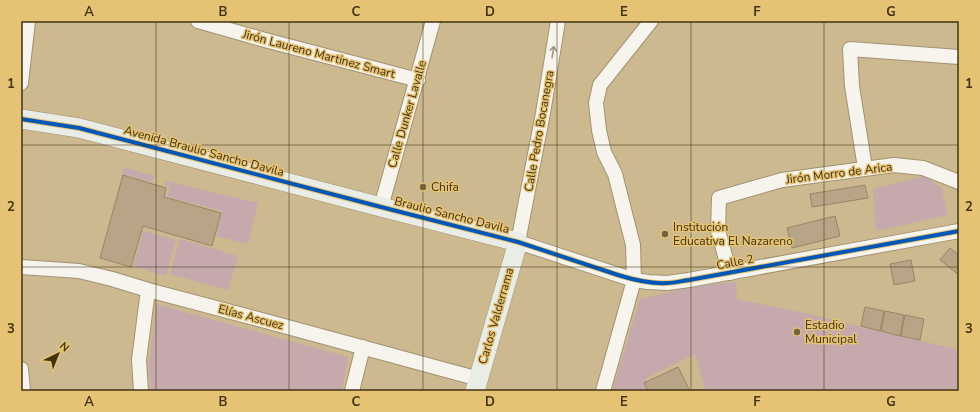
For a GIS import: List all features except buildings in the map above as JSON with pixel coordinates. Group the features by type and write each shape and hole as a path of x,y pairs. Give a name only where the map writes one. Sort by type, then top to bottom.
{"street":[{"path":"21,83 28,21"},
{"name":"Jirón Laureno Martinez Smart","path":"198,21 418,80"},
{"name":"Calle Dunker Lavalle","path":"381,207 434,21"},
{"name":"Calle Pedro Bocanegra","path":"518,242 543,113 558,21"},
{"path":"603,391 634,280 633,245 615,174 604,152 599,130 596,103 600,85 651,21"},
{"path":"865,168 852,86 850,49 959,57"},
{"name":"Avenida Braulio Sancho Davila","path":"21,119 79,128 381,207"},
{"name":"Jirón Morro de Arica","path":"730,273 718,231 719,198 782,180 894,165 923,168 959,182"},
{"name":"Braulio Sancho Davila","path":"381,207 518,242"},
{"name":"Calle 2","path":"518,242 634,280 667,283 730,273 959,231"},
{"name":"Carlos Valderrama","path":"477,385 518,242"},
{"name":"Elías Ascuez","path":"21,267 79,271 112,279 148,290 363,347 477,385"},
{"path":"141,391 139,360 148,290"},
{"path":"352,391 363,347"},
{"path":"21,369 23,391"}],"shaded area":[{"path":"123,167 154,176 152,182 122,174"},
{"path":"923,176 941,187 948,215 876,231 873,189"},
{"path":"166,181 258,203 248,244 216,236 222,211 167,197 170,187 165,186"},
{"path":"143,231 176,240 166,276 133,266"},
{"path":"180,239 238,256 228,290 170,274"},
{"name":"Estadio Municipal","path":"736,282 737,299 809,314 959,350 959,391 706,391 695,354 645,379 650,391 612,391 640,299 704,284"},
{"path":"156,304 348,357 342,391 151,391 149,365"}],"cycle path":[{"path":"21,119 79,128 518,242 618,275 648,282 670,283 689,280 959,231"}],"place":[{"name":"Chifa","path":"423,187"},
{"name":"Institución Educativa El Nazareno","path":"665,234"},
{"name":"Estadio Municipal","path":"797,332"}]}
